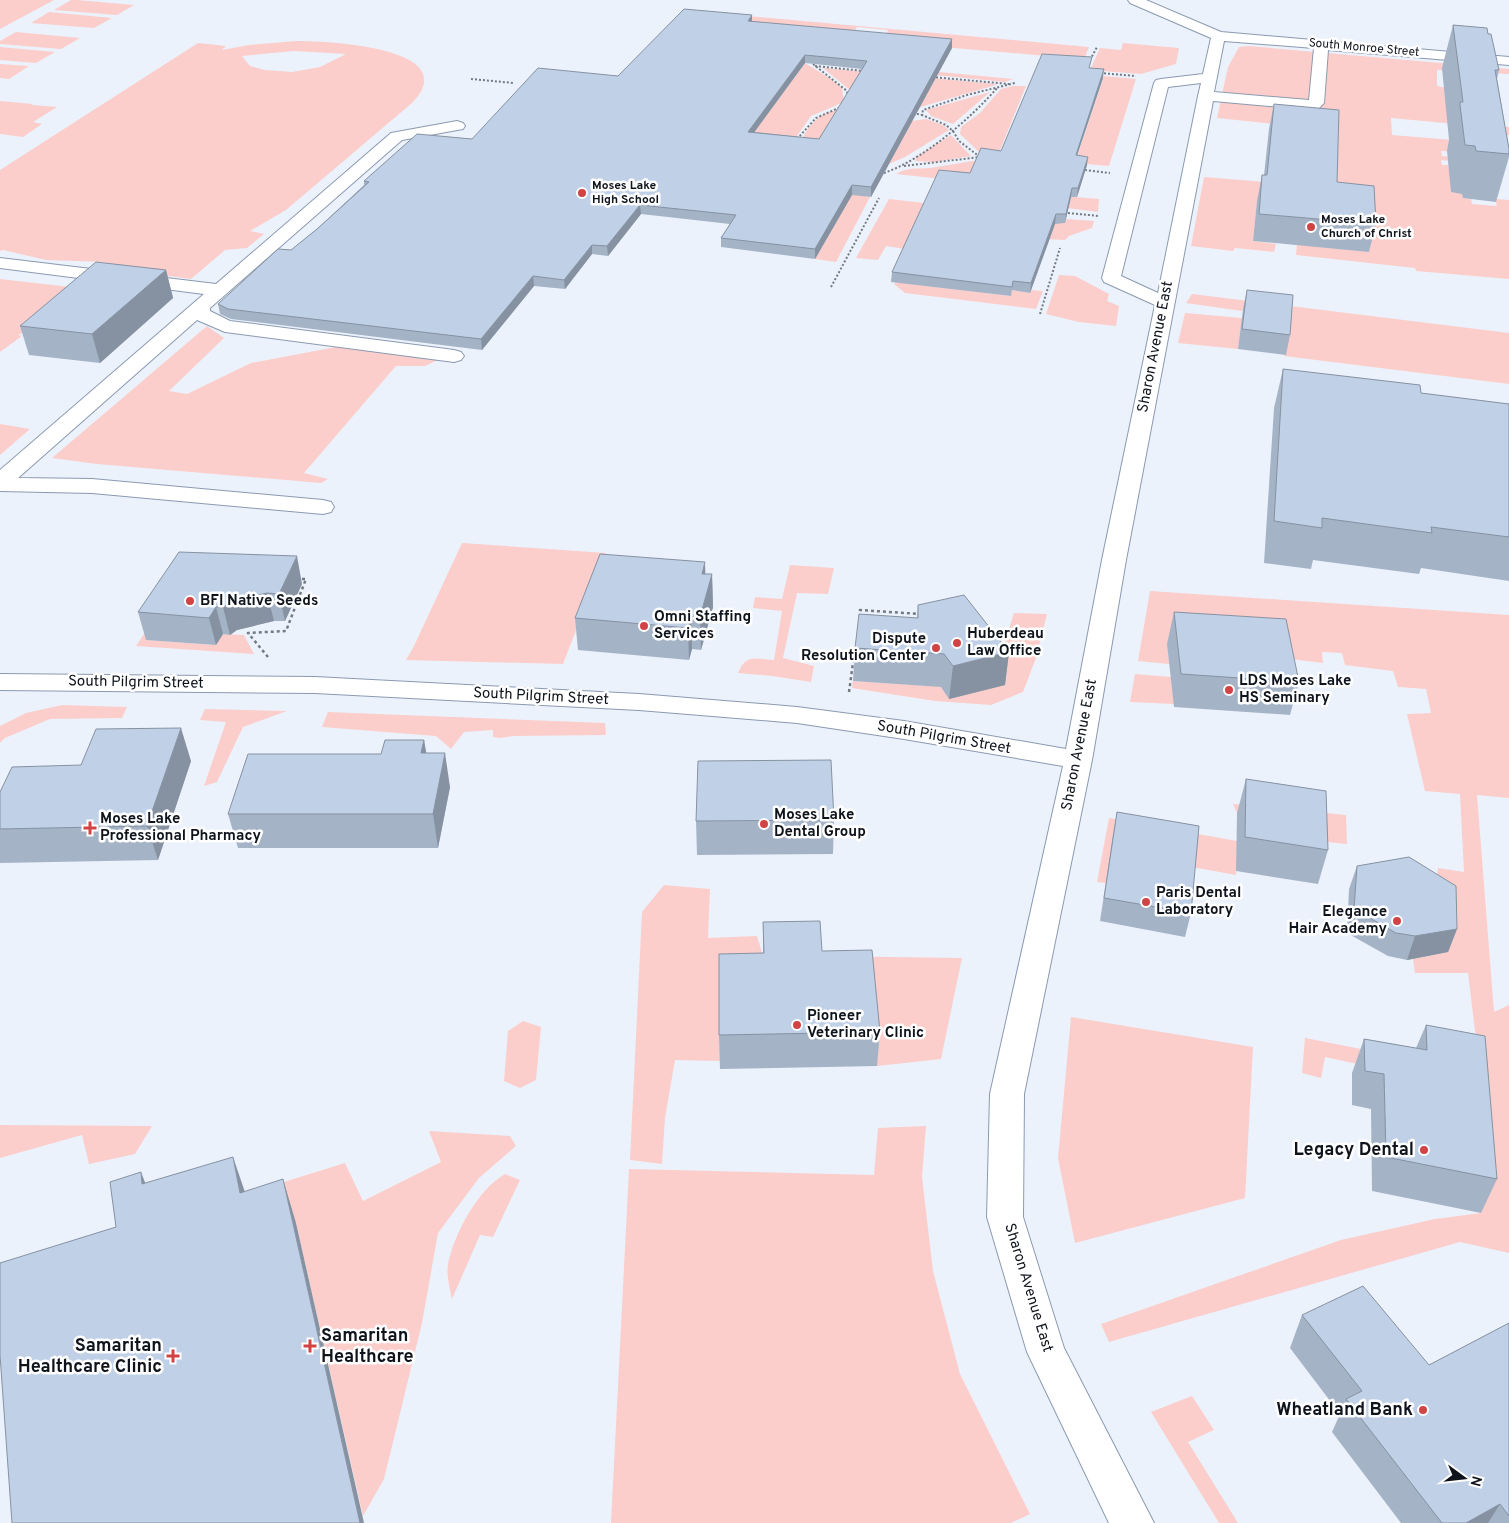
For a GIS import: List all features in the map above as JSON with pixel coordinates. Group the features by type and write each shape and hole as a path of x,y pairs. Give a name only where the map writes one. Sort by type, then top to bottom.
{"street":[{"path":"1134,0 1218,36"},
{"name":"South Monroe Street","path":"1218,36 1509,61"},
{"name":"Sharon Avenue East","path":"1133,1523 1046,1352 1005,1217 1007,1094 1078,760 1114,560 1218,36"},
{"path":"1165,303 1111,278 1161,82 1208,87 1314,105 1316,103 1321,45"},
{"path":"0,483 397,136 457,126"},
{"path":"0,263 220,290"},
{"path":"200,307 201,314 225,326 454,356"},
{"path":"0,483 92,486 323,507"},
{"name":"South Pilgrim Street","path":"0,682 315,685 639,702 789,714 894,728 1078,760"}],"path":[{"path":"1088,65 1097,48"},
{"path":"848,98 847,91 814,65 863,70"},
{"path":"1098,73 1140,77"},
{"path":"931,77 1009,84"},
{"path":"470,79 514,83"},
{"path":"922,116 923,110 967,94 1015,83"},
{"path":"904,166 910,160 953,132 980,109 999,87"},
{"path":"794,142 805,126 822,112 845,105"},
{"path":"884,173 904,166 980,157 958,141 946,125 913,113"},
{"path":"1085,170 1113,173"},
{"path":"831,287 879,198"},
{"path":"1068,213 1101,216"},
{"path":"1040,314 1060,248"},
{"path":"270,659 248,633 286,631 306,580 297,579"},
{"path":"859,620 860,610 927,614"},
{"path":"849,692 855,647"}],"shaded area":[{"path":"0,0 54,0 0,29"},
{"path":"71,0 134,5 117,15 54,10"},
{"path":"49,12 112,18 94,28 31,23"},
{"path":"737,15 1089,47 1082,65 1047,56 884,42 888,30 857,27 850,39 748,29"},
{"path":"16,32 80,38 61,49 0,44 0,41"},
{"path":"312,41 386,51 407,59 421,70 424,84 412,103 286,210 250,231 264,234 247,248 225,250 191,279 101,267 106,262 46,260 3,250 0,251 0,170 198,43 226,46 222,50 249,45","holes":["294,51 346,54 320,67 292,72 265,70 250,66 242,56"]},
{"path":"1123,43 1179,48 1176,64 1141,74 1090,70 1100,48 1121,50"},
{"path":"1248,46 1509,69 1509,74 1437,70 1437,86 1451,89 1446,96 1446,104 1462,108 1501,126 1509,127 1509,135 1502,136 1498,128 1391,118 1392,135 1509,146 1509,155 1441,151 1442,156 1450,157 1451,161 1441,160 1442,165 1448,165 1449,169 1457,169 1463,198 1471,199 1472,204 1497,206 1495,199 1509,200 1509,279 1416,271 1415,268 1296,255 1297,244 1257,202 1253,241 1276,244 1274,252 1235,248 1233,251 1191,246 1204,177 1265,182 1333,130 1217,118 1228,67 1239,47"},
{"path":"0,47 55,52 36,63 0,60"},
{"path":"825,61 1013,79 1005,82 823,64"},
{"path":"805,63 842,88 844,102 811,116 785,153 748,141"},
{"path":"0,64 29,66 9,79 0,78"},
{"path":"823,68 996,85 917,108 851,91"},
{"path":"1104,76 1136,79 1109,166 1075,163"},
{"path":"1013,86 1026,86 998,155 981,154 960,134 961,127 980,113 1001,89"},
{"path":"990,92 953,124 931,116 926,110"},
{"path":"0,101 57,107 33,122 42,124 23,137 0,134"},
{"path":"835,110 853,110 802,174 787,168 800,142 817,119"},
{"path":"926,119 943,125 949,130 905,157 889,164 912,121"},
{"path":"951,135 971,156 934,162 915,161 916,157"},
{"path":"979,161 970,182 896,174 908,169 930,168"},
{"path":"852,194 870,197 836,262 815,259"},
{"path":"1063,196 1099,199 1098,212 1059,207"},
{"path":"889,199 933,204 911,250 886,246 878,260 856,258"},
{"path":"1066,219 1094,221 1092,228 1069,236 1065,240 1042,239 1051,223 1065,223"},
{"path":"1059,275 1075,276 1109,294 1107,301 1119,306 1116,326 1079,322 1046,314"},
{"path":"0,279 88,289 41,323 18,335 22,336 0,352"},
{"path":"896,282 1010,296 1012,290 1030,293 1031,290 1043,291 1036,309 905,293 894,284"},
{"path":"1192,294 1509,333 1509,384 1284,356 1288,314 1243,309 1242,311 1186,303"},
{"path":"1185,313 1242,318 1238,349 1178,343"},
{"path":"207,326 224,338 169,391 187,394 251,363 336,347 440,359 425,366 396,366 304,473 328,479 321,483 97,464 52,458"},
{"path":"0,424 30,429 0,455"},
{"path":"462,543 606,553 563,664 406,660"},
{"path":"790,565 834,568 828,594 797,593 783,658 814,666 811,682 738,673 744,662 748,660 757,658 774,660 782,611 753,608 755,597 782,599"},
{"path":"1150,591 1509,615 1509,798 1477,795 1494,1012 1509,1005 1509,1253 1460,1242 1109,1342 1101,1324 1341,1240 1435,1219 1481,1213 1480,1072 1468,973 1415,973 1413,959 1448,952 1436,882 1438,868 1464,872 1460,794 1425,791 1407,714 1431,713 1426,689 1398,687 1393,671 1345,665 1342,653 1322,652 1323,663 1168,644 1169,664 1138,661"},
{"path":"1014,613 1047,614 1036,658 1023,692 991,705 935,701 852,688 853,681 931,686 995,672"},
{"path":"152,622 147,640 216,645 223,634 244,635 254,654 136,646"},
{"path":"1135,674 1171,677 1174,704 1130,702"},
{"path":"62,705 127,707 122,718 50,719 5,738 0,743 0,726 26,713"},
{"path":"205,709 287,711 243,727 217,782 204,786 226,722 200,720"},
{"path":"328,712 605,723 606,735 513,736 501,738 493,737 493,730 464,732 451,749 436,736 322,727"},
{"path":"1233,804 1346,815 1347,844 1317,841 1237,813"},
{"path":"1109,818 1237,841 1236,875 1192,867 1106,883 1097,882"},
{"path":"664,885 710,889 708,938 757,936 763,956 720,1061 675,1060 665,1118 662,1164 630,1160 642,912"},
{"path":"819,956 962,958 941,1059 877,1066 870,984"},
{"path":"1071,1017 1253,1047 1245,1198 1075,1243 1058,1158"},
{"path":"523,1021 541,1027 536,1080 520,1088 504,1081 508,1031"},
{"path":"1305,1038 1412,1059 1413,1076 1325,1057 1321,1078 1302,1073"},
{"path":"0,1125 152,1126 135,1154 89,1164 82,1135 0,1158"},
{"path":"926,1126 922,1177 933,1271 960,1374 1030,1514 1011,1523 611,1523 629,1169 874,1175 878,1128"},
{"path":"429,1131 510,1136 516,1146 479,1178 438,1233 422,1323 384,1479 363,1516 296,1223 258,1190 345,1163 363,1201 441,1162"},
{"path":"505,1174 520,1180 493,1237 480,1235 452,1299 448,1282 448,1264 456,1239 477,1201 495,1181"},
{"path":"1192,1396 1214,1430 1188,1442 1238,1523 1219,1523 1151,1412"}],"building":[{"path":"684,9 752,15 748,21 952,39 871,187 852,185 815,249 721,238 736,215 640,205 607,246 592,245 564,280 533,276 481,339 228,309 218,304 278,249 291,250 317,229 369,182 364,181 417,134 472,139 538,68 618,76","holes":["805,55 867,61 819,139 748,132"]},
{"path":"1453,25 1487,28 1488,34 1491,34 1499,70 1495,70 1509,154 1476,151 1475,146 1465,145 1460,105 1460,102 1463,102"},
{"path":"1042,54 1092,57 1089,68 1104,69 1076,155 1088,157 1078,188 1072,188 1066,214 1056,214 1031,283 1013,281 1012,287 892,272 939,170 970,173 981,148 1001,151"},
{"path":"1274,104 1339,110 1337,182 1374,186 1376,224 1259,214 1262,175 1267,175"},
{"path":"96,262 166,270 92,334 20,326"},
{"path":"1247,290 1293,295 1290,335 1242,329"},
{"path":"1283,369 1420,385 1421,393 1509,404 1509,537 1431,527 1432,533 1322,518 1322,528 1274,521"},
{"path":"179,552 297,556 279,594 267,593 230,602 223,607 216,607 209,618 138,612"},
{"path":"600,554 705,562 702,574 712,574 700,617 691,616 688,628 575,618"},
{"path":"964,595 1009,652 953,666 944,654 855,648 859,614 918,618 918,605"},
{"path":"1174,612 1286,619 1299,682 1181,674"},
{"path":"181,728 147,826 0,829 0,792 12,767 81,765 96,729"},
{"path":"385,740 424,740 421,753 445,753 433,814 228,814 248,754 381,754"},
{"path":"831,760 834,820 696,821 698,761"},
{"path":"1246,779 1326,791 1328,850 1245,837"},
{"name":"Paris Dental Laboratory","path":"1117,812 1199,826 1191,913 1104,898"},
{"path":"1409,857 1456,886 1457,929 1415,936 1396,933 1354,909 1357,866"},
{"name":"Pioneer Veterinary Clinic","path":"820,921 822,951 872,950 880,1032 719,1035 719,954 764,953 763,922"},
{"name":"Legacy Dental","path":"1426,1025 1485,1036 1497,1179 1386,1157 1384,1074 1365,1071 1364,1039 1427,1050"},
{"name":"Samaritan Healthcare Clinic","path":"233,1157 240,1193 283,1179 360,1523 12,1523 0,1355 0,1263 116,1227 110,1182 141,1172 142,1184"},
{"name":"Wheatland Bank","path":"1363,1286 1429,1365 1509,1323 1509,1516 1500,1504 1466,1523 1442,1523 1346,1399 1362,1391 1302,1315"}],"place":[{"name":"Moses Lake High School","path":"582,193"},
{"name":"Moses Lake Church of Christ","path":"1311,227"},
{"name":"BFI Native Seeds","path":"190,601"},
{"name":"Omni Staffing Services","path":"644,626"},
{"name":"Huberdeau Law Office","path":"957,643"},
{"name":"Dispute Resolution Center","path":"936,648"},
{"name":"LDS Moses Lake HS Seminary","path":"1229,690"},
{"name":"Moses Lake Dental Group","path":"764,824"},
{"name":"Moses Lake Professional Pharmacy","path":"90,828"},
{"name":"Paris Dental Laboratory","path":"1146,902"},
{"name":"Elegance Hair Academy","path":"1397,921"},
{"name":"Pioneer Veterinary Clinic","path":"797,1025"},
{"name":"Legacy Dental","path":"1424,1150"},
{"name":"Samaritan Healthcare","path":"310,1346"},
{"name":"Samaritan Healthcare Clinic","path":"173,1356"},
{"name":"Wheatland Bank","path":"1423,1410"}]}
